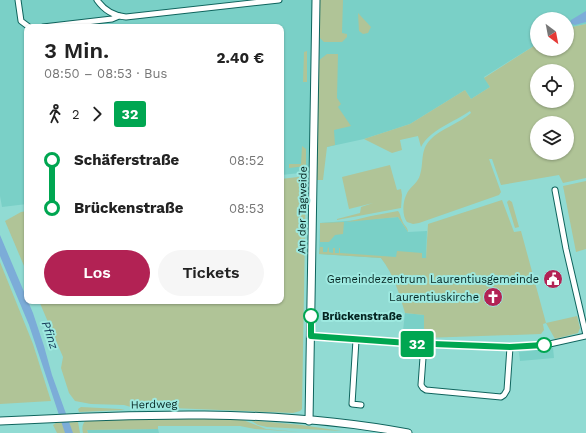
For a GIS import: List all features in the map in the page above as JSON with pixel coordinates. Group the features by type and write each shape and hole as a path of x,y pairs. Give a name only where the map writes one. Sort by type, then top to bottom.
{"main road":[{"name":"An der Tagweide","path":"309,421 316,0"},
{"name":"Herdweg","path":"0,421 74,417 187,414 309,421"},
{"path":"309,421 367,426 408,433"}],"street":[{"path":"18,0 21,21 25,24"},
{"path":"97,0 108,10 119,16 126,17 278,0"},
{"path":"69,24 112,19 119,16"},
{"path":"311,336 424,344 510,347 545,345 586,335 566,249 555,190"},
{"path":"356,340 352,404 360,405"},
{"path":"424,344 421,385 423,388 426,390 501,397 507,390 510,347"}],"shaded area":[{"path":"0,0 586,0 586,24 574,27 574,12 530,12 530,48 484,77 490,87 471,99 465,90 410,124 364,139 310,149 310,172 284,175 284,24 24,24 24,204 2,207 0,196"},
{"path":"586,11 586,22 575,25 574,18"},
{"path":"398,217 408,232 427,231 426,258 398,287 388,267 381,258 319,254 320,223"},
{"path":"0,235 24,292 24,304 29,304 33,313 52,375 73,433 65,433 29,325 0,256"},
{"path":"405,313 424,315 424,332 403,331"},
{"path":"553,348 554,358 520,361 519,352"},
{"path":"158,429 159,433 88,433 87,430"}],"green space":[{"path":"319,0 343,0 342,33 347,34 347,37 342,42 324,42 318,36 320,24"},
{"path":"358,13 371,27 368,33 363,34 359,31"},
{"path":"586,24 586,178 563,183 559,175 501,185 492,159 489,159 501,192 499,195 419,223 413,224 407,222 403,210 404,202 407,193 417,182 419,177 423,152 427,144 434,136 466,117 471,113 470,111 436,131 421,147 418,136 400,140 402,150 392,153 364,139 410,124 465,90 471,99 490,87 484,78 530,48 530,56 574,56 574,27"},
{"path":"307,51 307,82 303,82 304,52"},
{"path":"327,54 338,54 337,98 341,104 338,107 351,126 334,130 335,145 327,147 323,180 317,180 318,61"},
{"path":"302,146 306,149 306,166 289,168 289,164 301,164"},
{"path":"390,165 397,190 401,189 401,208 337,220 360,213 361,207 373,203 349,209 342,177"},
{"path":"306,176 302,409 293,413 172,408 138,409 124,405 91,404 75,401 69,393 61,368 63,357 40,304 284,304 284,179"},
{"path":"586,181 586,249 576,252 563,186"},
{"path":"502,200 514,232 521,231 546,323 543,324 544,330 541,334 424,338 424,315 405,313 393,278 386,264 381,258 319,254 320,247 323,247 323,252 327,252 328,247 329,252 333,253 333,248 335,248 335,253 339,253 340,248 340,253 396,257 397,251 422,253 422,258 426,258 428,224"},
{"path":"509,200 512,202 519,227 515,228 507,202"},
{"path":"398,211 408,232 398,217 346,222 371,216"},
{"path":"24,212 24,266 5,221"},
{"path":"344,222 343,234 335,235 329,242 320,242 320,223"},
{"path":"0,262 33,344 51,401 0,404"},
{"path":"577,316 580,328 578,333 555,339 546,323"},
{"path":"81,407 125,410 79,412 78,409"},
{"path":"158,418 243,420 266,429 300,432 255,429 240,426 158,426 158,429 87,430 88,433 83,433 82,428 85,421"},
{"path":"250,420 342,431 267,427 258,425"},
{"path":"78,422 80,433 57,433 53,425 56,423"}],"bus line":[{"name":"32","path":"311,316 311,336 408,343 510,347 544,345"}],"place":[{"name":"Gemeindezentrum Laurentiusgemeinde","path":"553,279"},
{"name":"Laurentiuskirche","path":"493,297"},
{"name":"Brückenstraße","path":"311,316"}],"water label":[{"name":"Pfinz","path":"50,335"}]}
